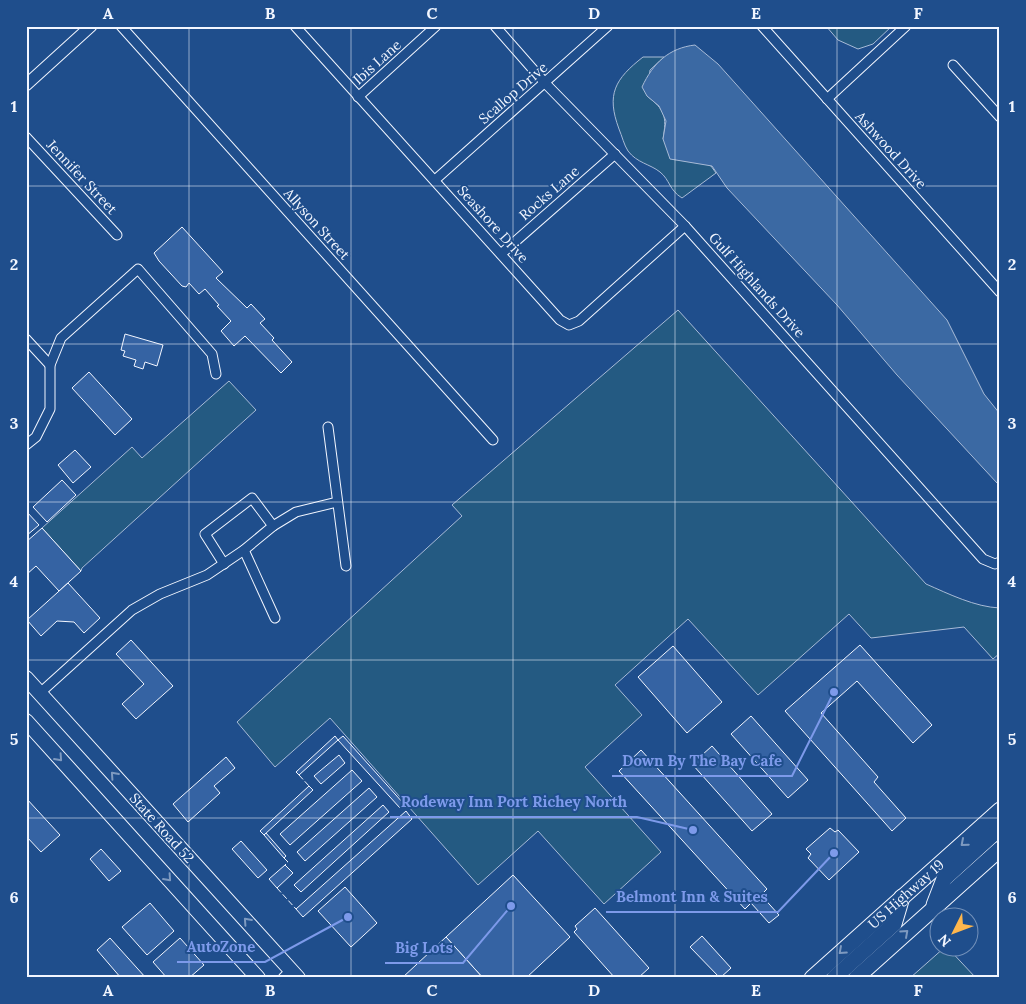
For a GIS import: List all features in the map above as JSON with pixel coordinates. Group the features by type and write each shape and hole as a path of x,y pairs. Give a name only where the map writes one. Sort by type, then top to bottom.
{"highway":[{"name":"US Highway 19","path":"812,978 1000,810"},
{"path":"933,906 944,879 1000,828"},
{"name":"US Highway 19","path":"935,906 1000,849"},
{"path":"834,978 894,924 902,897"},
{"name":"US Highway 19","path":"856,978 928,913"}],"main road":[{"name":"State Road 52","path":"26,678 290,975"},
{"path":"26,722 258,978"}],"street":[{"path":"26,85 91,26"},
{"name":"Allyson Street","path":"120,26 493,440"},
{"name":"Seashore Drive","path":"295,26 560,320 569,325 579,321 685,226"},
{"name":"Ibis Lane","path":"358,97 436,26"},
{"name":"Gulf Highlands Drive","path":"495,26 545,83 685,226 983,559 997,563"},
{"name":"Scallop Drive","path":"435,180 608,26"},
{"name":"Ashwood Drive","path":"762,26 1000,292"},
{"path":"827,99 906,26"},
{"path":"953,65 1000,117"},
{"name":"Jennifer Street","path":"26,137 117,235"},
{"name":"Rocks Lane","path":"501,254 615,154"},
{"path":"26,445 36,437 50,409 50,365 62,338 138,269 212,354 216,374"},
{"path":"26,339 50,365"},
{"path":"328,427 336,502 346,566"},
{"path":"224,564 205,534 252,498 273,526"},
{"path":"40,693 132,610 160,594 207,575 244,550 273,526 296,512 336,502"},
{"path":"244,550 275,618"}],"shaded area":[{"path":"826,26 892,26 873,44 858,49 838,40"},
{"path":"695,45 718,64 947,320 984,394 1000,414 1000,483 997,483 897,375 837,305 727,188 712,166 670,159 663,139 666,121 659,106 647,96 642,87 651,71 663,58 677,49"},
{"path":"643,57 664,57 650,70 647,96 658,105 663,114 665,125 663,139 711,166 716,173 682,198 674,192 660,172 635,158 628,151 615,117 613,97 616,88 626,73"},
{"path":"678,310 926,584 972,603 1000,608 1000,653 993,659 964,627 871,638 849,614 758,695 688,619 615,685 642,715 585,767 661,852 604,904 538,831 478,885 330,718 275,767 237,722 462,516 452,505"},
{"path":"229,381 256,410 82,568 81,571 42,528 132,447 142,458"},
{"path":"935,956 955,956 976,978 910,978"}],"building":[{"path":"182,227 223,272 216,278 247,308 251,304 265,319 260,323 274,338 272,340 292,362 281,373 245,336 234,346 221,331 231,321 205,289 199,294 189,283 186,287 182,286 159,261 154,253"},
{"path":"125,334 163,345 157,366 145,362 143,369 134,366 136,360 123,356 125,351 121,350"},
{"path":"89,372 132,419 115,435 72,388"},
{"path":"75,450 91,467 73,483 58,465"},
{"path":"62,480 76,495 47,522 33,507"},
{"path":"26,511 39,525 26,536"},
{"path":"42,528 81,571 59,591 36,566 26,575 26,542"},
{"path":"68,583 100,618 84,633 74,622 57,621 41,636 27,620"},
{"path":"131,640 173,686 136,719 122,704 144,684 116,654"},
{"path":"860,645 932,725 913,743 857,681 821,713 878,777 874,782 906,818 892,831 785,711"},
{"path":"673,646 722,702 687,733 638,677"},
{"path":"751,716 808,780 788,798 731,734"},
{"path":"335,736 338,740 299,775 296,772"},
{"path":"343,736 404,804 400,808 338,740"},
{"path":"712,746 772,814 752,831 692,764"},
{"path":"641,750 767,889 761,895 779,915 769,923 751,903 745,909 619,771"},
{"path":"339,755 345,763 321,784 314,776"},
{"path":"226,757 235,768 214,786 220,793 188,822 173,804"},
{"path":"352,770 362,781 290,845 280,834"},
{"path":"309,786 313,790 264,835 260,831"},
{"path":"369,788 377,797 305,861 297,852"},
{"path":"26,798 60,835 41,852 26,836"},
{"path":"383,805 389,812 301,892 294,885"},
{"path":"406,811 412,819 303,917 296,909"},
{"path":"830,828 835,832 838,830 859,852 829,880 808,858 811,854 806,849"},
{"path":"266,833 286,856 284,858 264,835"},
{"path":"241,841 267,870 258,878 232,849"},
{"path":"101,849 121,871 109,881 90,859"},
{"path":"285,865 293,873 277,888 269,879"},
{"path":"513,875 570,937 526,978 483,978 446,937"},
{"path":"345,887 377,923 351,947 318,911"},
{"path":"150,903 174,931 147,955 122,927"},
{"path":"595,908 649,968 638,978 615,978 574,932 577,929 575,926"},
{"path":"702,936 731,968 720,978 690,947"},
{"path":"446,937 483,978 402,978"},
{"path":"110,938 146,978 121,978 97,950"},
{"path":"180,938 204,965 189,978 167,978 153,962"}],"fence":[{"path":"299,775 309,786"},
{"path":"284,858 288,862 285,865"},
{"path":"277,888 296,909"}],"place":[{"name":"Down By The Bay Cafe","path":"834,692"},
{"name":"Rodeway Inn Port Richey North","path":"693,830"},
{"name":"Belmont Inn & Suites","path":"834,853"},
{"name":"Big Lots","path":"511,906"},
{"name":"AutoZone","path":"348,917"}]}
